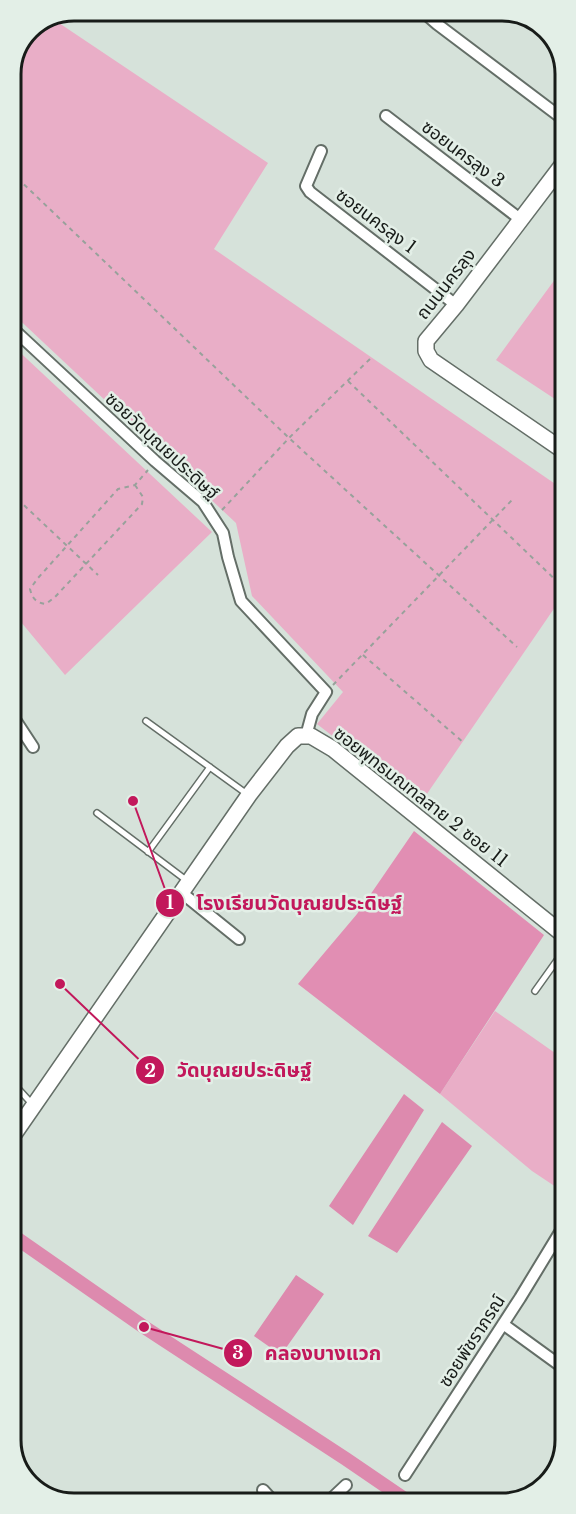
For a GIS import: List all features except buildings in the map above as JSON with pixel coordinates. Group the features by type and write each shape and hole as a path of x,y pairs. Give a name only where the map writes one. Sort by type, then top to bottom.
{"street":[{"path":"434,21 555,113"},
{"name":"ซอยนครลุง 3","path":"386,116 520,219"},
{"name":"ซอยนครลุง 1","path":"321,151 306,186 310,192 456,305"},
{"name":"ถนนนครลุง","path":"555,174 426,341 426,351 431,360 555,445"},
{"name":"ซอยวัดบุณยประดิษฐ์","path":"21,336 155,461 203,502 223,533 241,601 326,692"},
{"path":"306,736 312,714 326,692"},
{"path":"21,729 33,747"},
{"name":"ซอยพุทธมณฑลสาย 2 ซอย 11","path":"21,1123 249,795 287,746 298,736 311,736 333,750 555,928"},
{"path":"186,888 239,939"},
{"name":"ซอยพัชราภรณ์","path":"405,1475 555,1240"},
{"path":"502,1324 555,1362"},
{"path":"338,1493 346,1485"},
{"path":"263,1490 266,1493"}],"lane":[{"path":"146,721 249,795"},
{"path":"148,852 210,767"},
{"path":"97,813 148,852 186,888"},
{"path":"535,991 555,963"},
{"path":"21,1092 33,1105"}],"path":[{"path":"21,182 289,438 517,647"},
{"path":"215,518 289,438 373,356"},
{"path":"348,381 555,579"},
{"path":"135,485 142,497 142,504 55,597 46,604 32,597 30,589 118,489 135,485 155,461"},
{"path":"326,692 513,499"},
{"path":"21,503 98,575"},
{"path":"363,655 464,743"}],"shaded area":[{"path":"59,23 268,163 214,249 555,484 555,607 420,804 317,724 343,692 252,596 236,523 21,321 21,71 30,45 45,30 54,25"},
{"path":"555,279 555,399 496,360"},
{"path":"21,353 212,532 65,675 21,622"},
{"path":"414,831 544,935 440,1094 298,984 357,914"},
{"path":"495,1011 555,1053 555,1186 532,1171 440,1094"},
{"path":"404,1094 424,1110 353,1225 329,1206"},
{"path":"442,1122 472,1146 397,1253 368,1236"},
{"path":"296,1275 324,1294 281,1355 254,1336"}],"waterway":[{"path":"21,1241 144,1327 396,1493"}],"place":[{"name":"โรงเรียนวัดบุณยประดิษฐ์","path":"133,801"},
{"name":"วัดบุณยประดิษฐ์","path":"60,984"},
{"name":"คลองบางแวก","path":"144,1327"}]}
